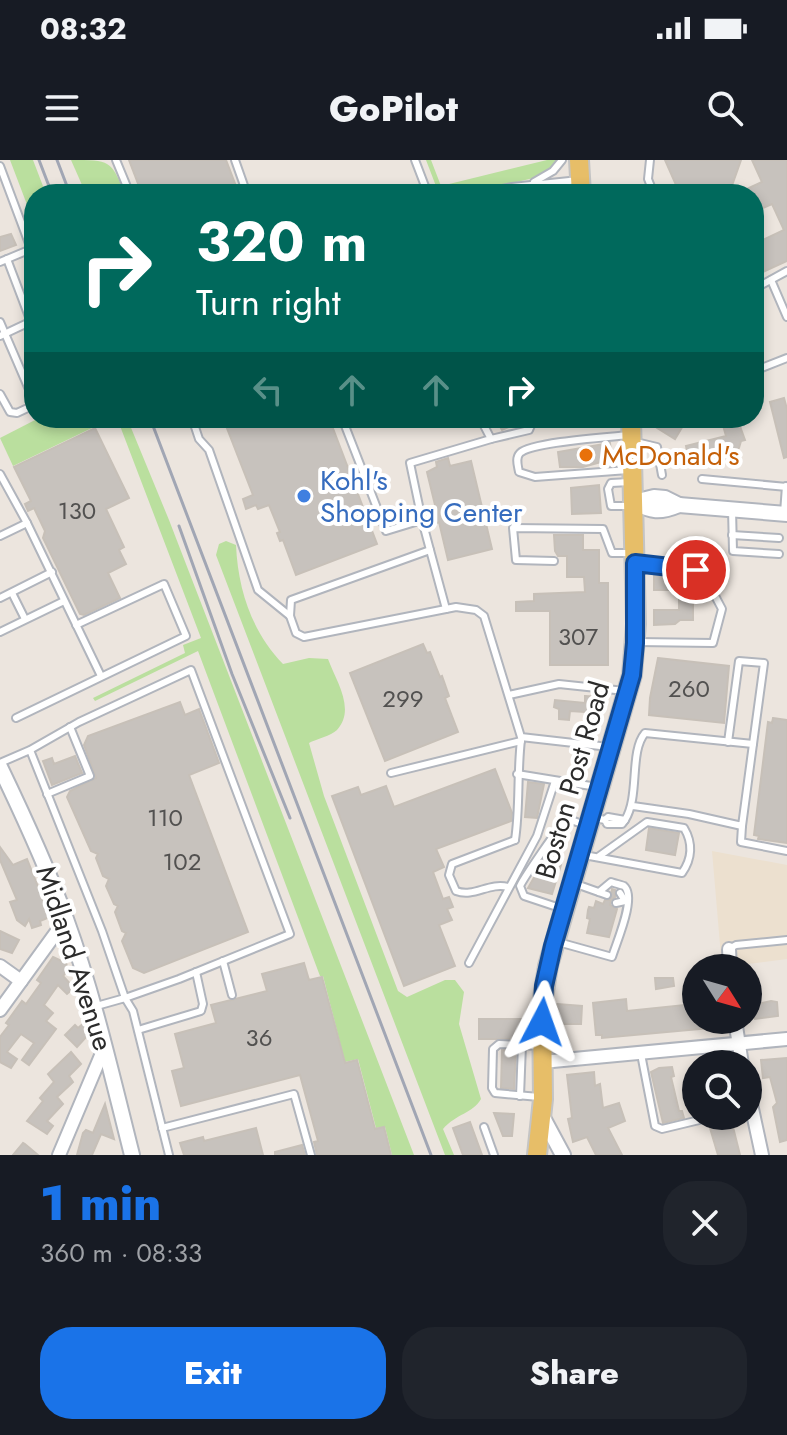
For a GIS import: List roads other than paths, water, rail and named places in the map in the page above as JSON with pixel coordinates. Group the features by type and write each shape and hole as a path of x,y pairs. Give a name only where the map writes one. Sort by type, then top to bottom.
{"main road":[{"path":"578,184 579,160"},
{"name":"Boston Post Road","path":"537,1155 543,1106 544,986 572,883 589,856 600,788 628,691 635,641 632,431"}],"street":[{"path":"634,504 651,512 679,505 785,514"},
{"name":"Midland Avenue","path":"1,770 41,855 66,919 105,1046 132,1155"},
{"path":"0,1010 66,919"},
{"path":"729,949 729,954"},
{"path":"0,966 21,981"},
{"path":"737,1034 739,1050"},
{"path":"542,1054 640,1053 787,1039"},
{"path":"59,1155 105,1046"},
{"path":"543,1106 563,1155"},
{"path":"756,1130 762,1155"}],"lane":[{"path":"116,160 126,184"},
{"path":"235,160 243,184"},
{"path":"415,160 424,184"},
{"path":"530,184 553,171 562,160"},
{"path":"650,160 650,184"},
{"path":"0,166 24,230"},
{"path":"24,252 3,260 24,304"},
{"path":"764,284 787,271"},
{"path":"771,280 787,317"},
{"path":"0,322 2,335 24,382"},
{"path":"2,335 24,325"},
{"path":"764,367 787,358"},
{"path":"0,394 10,412 17,413 24,409"},
{"path":"195,428 199,439 209,450 258,590 290,616"},
{"path":"346,428 386,531 422,520"},
{"path":"485,428 491,439"},
{"path":"446,609 410,463 530,428"},
{"path":"633,475 535,477 519,472 517,460 520,453 527,449 632,431 657,447 662,475"},
{"path":"0,474 52,572 101,676"},
{"path":"633,475 611,483 608,489 611,506 634,504"},
{"path":"702,479 786,486 785,514"},
{"path":"732,509 733,551 779,554"},
{"path":"0,536 27,523"},
{"path":"554,561 516,560 513,528 603,529 612,553 696,570 705,577 722,609 713,643 635,641"},
{"path":"732,535 779,538"},
{"path":"430,550 291,600 290,616 296,633 304,637 446,609 476,610 484,616 521,739 517,774 519,814 515,840"},
{"path":"0,598 52,572"},
{"path":"16,718 186,636 164,584 76,625"},
{"path":"12,593 25,619"},
{"path":"0,632 64,601"},
{"path":"728,742 739,661 764,660 741,842 787,851"},
{"path":"1,770 70,727 191,670 290,934 196,972 93,1007"},
{"path":"509,695 559,684 628,691"},
{"path":"47,794 90,776 70,727"},
{"path":"564,909 524,896 520,886 530,866 549,845 561,824 571,820 622,824 633,806 638,748 645,733 753,744"},
{"path":"391,773 521,739 613,747"},
{"path":"30,750 102,931 125,998 133,1011 169,1155"},
{"path":"517,774 600,788"},
{"path":"469,963 537,836 555,781"},
{"path":"633,806 742,826"},
{"path":"647,822 684,828 691,853 682,873 589,856 647,822"},
{"path":"515,840 527,851"},
{"path":"508,887 498,884 466,895 456,891 449,875 452,864 515,840"},
{"path":"554,941 612,957 622,900 627,891 622,885 611,882 599,892"},
{"path":"572,883 607,895"},
{"path":"729,949 736,945 787,940"},
{"path":"223,961 232,995"},
{"path":"138,1030 201,1011 203,1004 196,972"},
{"path":"542,1054 522,1045 499,1044 493,1049 493,1091 520,1096 543,1106"},
{"path":"520,1096 522,1045"},
{"path":"640,1053 655,1126 662,1129 682,1124"},
{"path":"162,1128 294,1094 311,1155"},
{"path":"484,1127 494,1155"}],"railway":[{"path":"39,160 48,184"},
{"path":"57,160 66,184"},
{"path":"154,428 431,1155"},
{"path":"179,526 232,674 290,818"}],"place":[{"name":"McDonald's","path":"586,455"},
{"name":"Kohl's Shopping Center","path":"304,496"}]}
